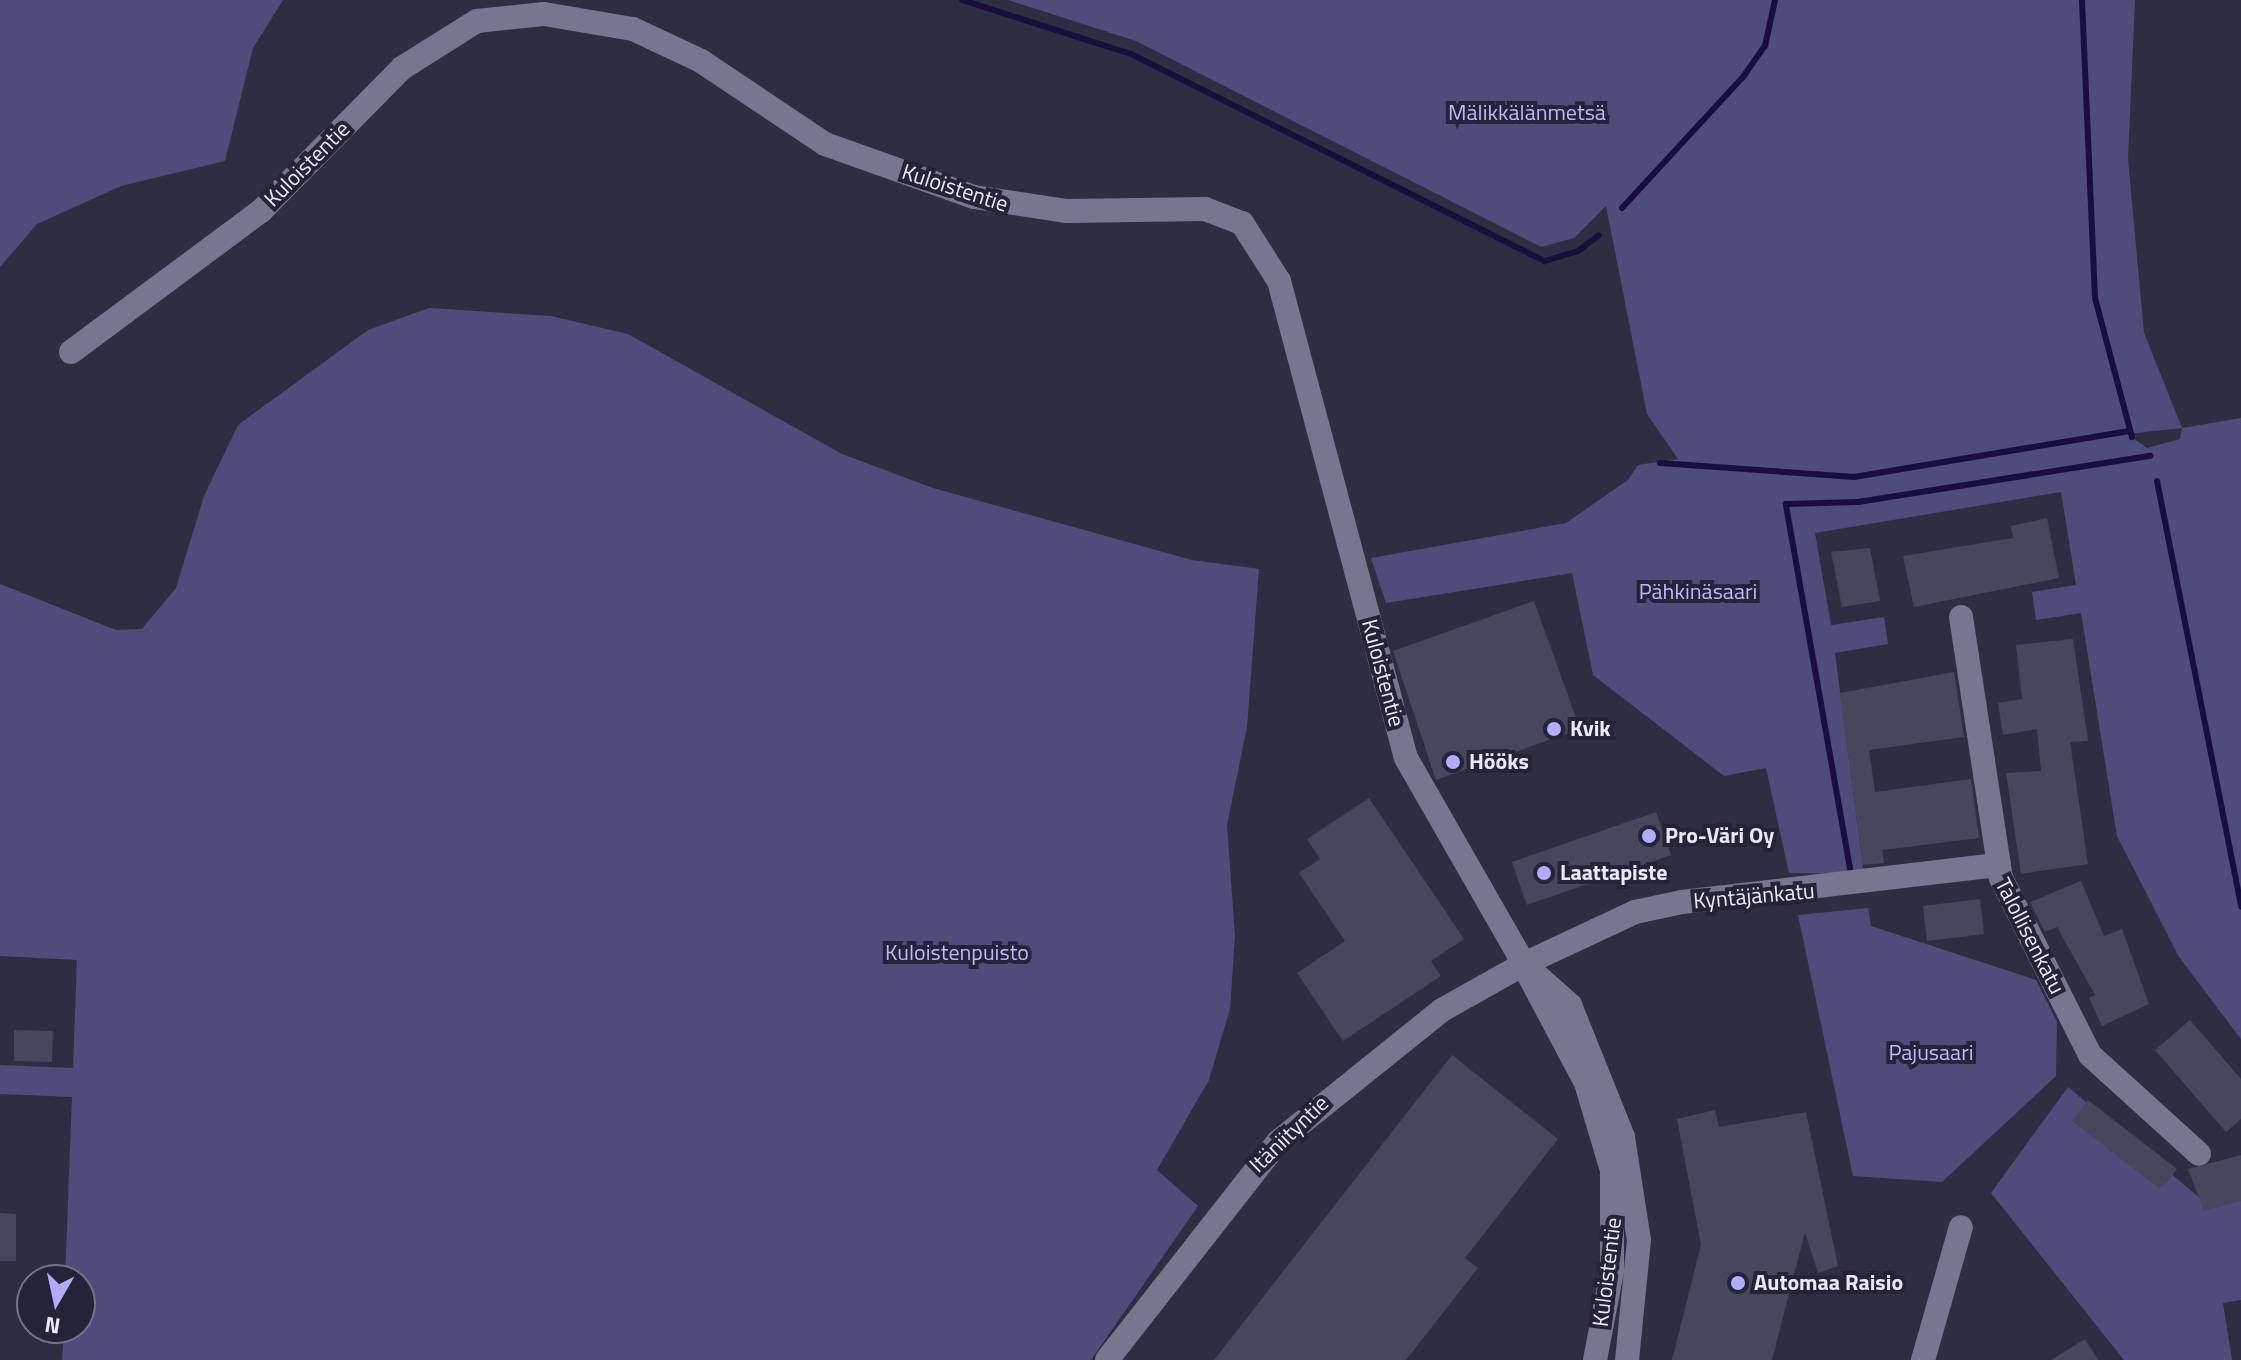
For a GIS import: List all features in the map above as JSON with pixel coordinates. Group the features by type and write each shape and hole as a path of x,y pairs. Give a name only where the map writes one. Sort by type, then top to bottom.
{"street":[{"name":"Kuloistentie","path":"71,352 261,211 402,68 477,21 511,12 656,38 825,144 974,197 1067,211 1205,209 1242,223 1279,281 1406,758 1524,964 1586,1083 1612,1170 1612,1271 1595,1360"},
{"name":"Talollisenkatu","path":"1961,617 1995,865 2090,1055 2199,1154"},
{"name":"Kyntäjänkatu","path":"1524,964 1658,907 1995,865"},
{"name":"Kuloistentie","path":"1524,964 1570,1005 1623,1137 1639,1240 1627,1360"},
{"name":"Itäniityntie","path":"1107,1360 1279,1141 1442,1010 1524,964"},
{"path":"1923,1360 1961,1227"}],"green space":[{"path":"0,0 283,0 253,48 225,161 121,186 37,224 0,267"},
{"path":"1008,0 2135,0 2128,159 2144,333 2182,428 2241,418 2241,1039 2179,957 2117,836 2081,613 2036,620 2032,592 2076,585 2061,492 1815,533 1831,625 1884,617 1888,644 1835,653 1864,874 1789,873 1766,768 1724,776 1593,675 1572,573 1386,603 1371,558 1566,523 1628,480 1638,465 1678,459 1647,414 1606,206 1574,238 1541,247 1136,41","holes":["2182,428 2180,439 2147,448 2127,434"]},
{"name":"Kuloistenpuisto","path":"429,308 551,316 628,334 842,454 933,488 1192,560 1259,569 1247,727 1227,825 1235,936 1230,1009 1209,1080 1157,1170 1198,1206 1091,1360 62,1360 63,1344 96,1344 96,1264 66,1264 72,1097 0,1094 0,1065 73,1068 77,960 0,956 0,584 116,630 142,629 176,588 204,496 238,425 368,330"},
{"name":"Pajusaari","path":"1868,908 1871,926 2036,980 2057,1022 2056,1076 1942,1182 1853,1176 1798,915"},
{"path":"2068,1087 2208,1205 2241,1199 2241,1300 2223,1303 2232,1360 2124,1360 1991,1193"}],"building":[{"path":"2047,518 2059,578 1914,607 1903,556 2013,538 2011,526"},
{"path":"1870,548 1880,601 1842,607 1831,552"},
{"path":"1534,601 1580,729 1436,780 1393,651"},
{"path":"2073,639 2088,741 2070,742 2088,864 2021,874 2006,773 2041,771 2037,729 2003,735 1998,703 2022,699 2016,645"},
{"path":"1954,672 1964,737 1869,750 1875,792 1971,779 1979,838 1882,850 1884,863 1863,865 1840,693"},
{"path":"1369,798 1464,939 1431,961 1441,976 1343,1041 1297,973 1345,941 1299,873 1320,859 1307,839"},
{"path":"1656,812 1671,855 1527,905 1512,862"},
{"path":"2081,881 2104,936 2122,929 2149,1004 2102,1026 2089,998 2095,995 2057,927 2045,932 2030,902"},
{"path":"1980,899 1984,934 1927,941 1923,906"},
{"path":"2190,1020 2241,1079 2241,1119 2226,1132 2155,1050"},
{"path":"14,1030 53,1031 52,1062 14,1061"},
{"path":"1452,1055 1558,1139 1465,1258 1478,1268 1406,1360 1214,1360"},
{"path":"2088,1100 2177,1169 2166,1183 2159,1188 2072,1121"},
{"path":"1715,1110 1719,1127 1806,1112 1838,1266 1818,1273 1805,1232 1772,1360 1672,1360 1701,1245 1677,1119"},
{"path":"2241,1155 2241,1201 2204,1211 2188,1169"},
{"path":"0,1213 16,1214 16,1261 0,1261"},
{"path":"2085,1339 2098,1360 2051,1360"}],"waterway":[{"path":"962,0 1131,54 1545,261 1578,251 1599,235"},
{"path":"1622,208 1743,77 1765,46 1775,0"},
{"path":"2082,0 2095,298 2132,437"},
{"path":"1660,463 1854,477 2129,431"},
{"path":"1851,874 1786,504 1858,502 2150,456"},
{"path":"2157,481 2241,907"}],"place":[{"name":"Kvik","path":"1554,729"},
{"name":"Hööks","path":"1453,762"},
{"name":"Pro-Väri Oy","path":"1649,836"},
{"name":"Laattapiste","path":"1544,873"},
{"name":"Automaa Raisio","path":"1738,1283"}],"park label":[{"name":"Mälikkälänmetsä","path":"1527,113"},
{"name":"Pähkinäsaari","path":"1698,592"}]}
